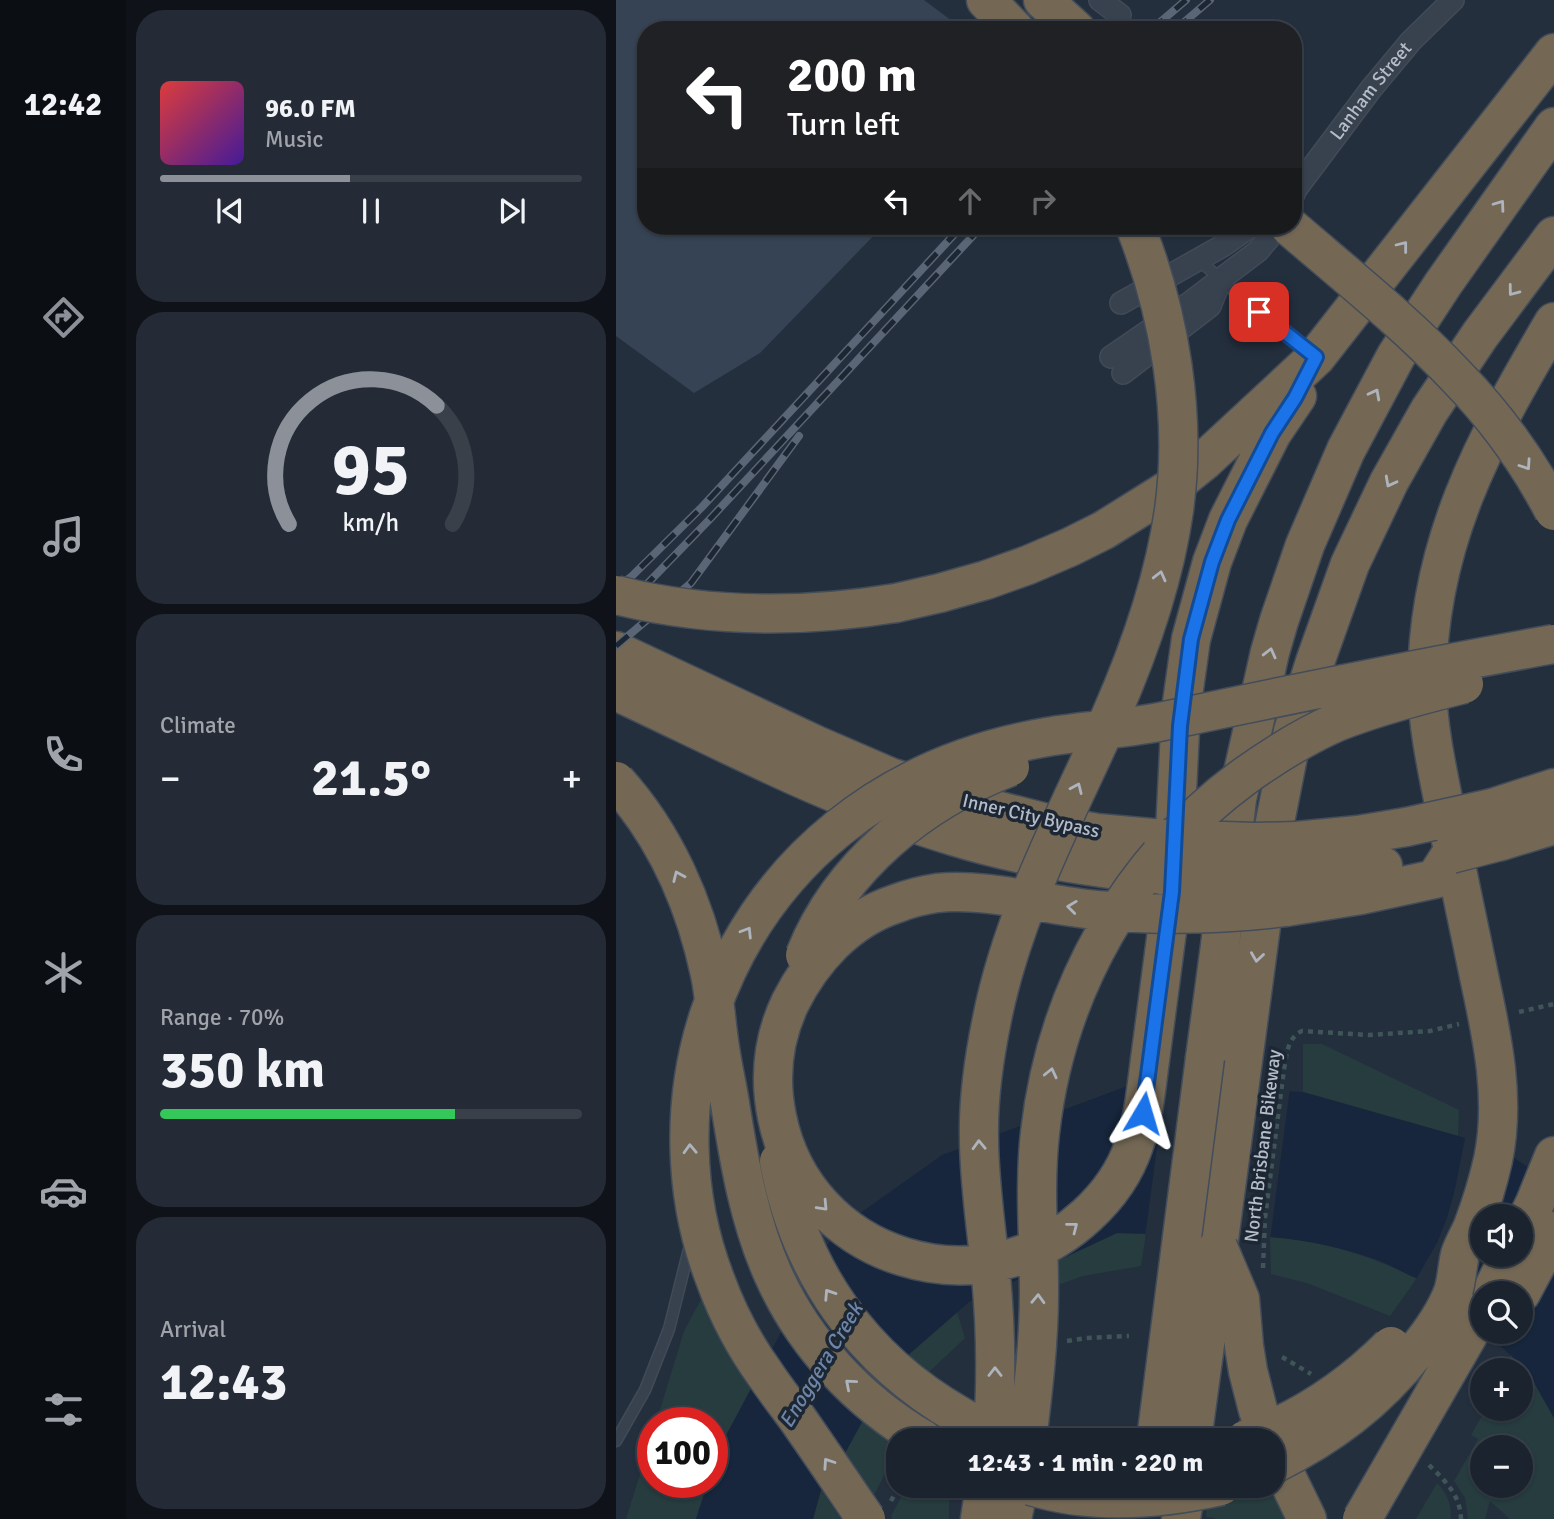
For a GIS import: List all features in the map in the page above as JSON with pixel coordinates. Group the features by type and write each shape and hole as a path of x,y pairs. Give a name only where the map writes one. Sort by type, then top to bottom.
{"highway":[{"path":"986,0 1006,21"},
{"path":"1043,0 1066,21"},
{"path":"616,595 687,608 743,613 829,612 896,603 940,593 1028,565 1104,530 1189,474 1316,357 1554,53"},
{"path":"1158,1428 1237,799 1279,621 1305,545 1346,450 1396,356 1443,284 1554,127"},
{"path":"1302,211 1402,325 1458,378 1508,439 1554,511"},
{"path":"993,1428 994,1324 979,1138 980,1100 992,1018 1001,979 1032,890 1115,705 1143,634 1167,552 1174,509 1178,416 1170,352 1153,276 1138,235"},
{"path":"1194,1428 1268,857 1293,731 1328,621 1350,564 1390,482 1429,411 1480,335 1554,236"},
{"path":"1285,1452 1325,1436 1357,1412 1394,1378 1426,1338 1454,1291 1460,1256 1474,1223 1493,1159 1498,1124 1495,1056 1431,736 1427,689 1432,614 1449,535 1466,489 1483,450 1539,359 1554,322"},
{"path":"1291,875 1239,913 1159,915 1093,910 989,895 935,893 893,904 854,925 834,941 798,986 779,1031 774,1057 774,1101 784,1144 796,1169 812,1194 836,1219 862,1238 889,1252 919,1262 951,1266 980,1265 1031,1252 1057,1239 1078,1224 1110,1190 1134,1145 1143,1113 1150,1060 1172,892 1181,710 1191,639 1212,562 1228,520 1272,433 1295,398 1316,357"},
{"path":"866,1519 747,1346 714,1277 694,1203 689,1131 696,1062 719,988 743,938 775,891 818,846 872,803 956,761 1048,737 1142,726 1554,644"},
{"name":"Inner City Bypass","path":"616,651 913,823 973,842 1094,868 1162,857 1224,879 1361,870 1412,857 1497,825 1554,825"},
{"path":"1028,1428 1039,1296 1038,1175 1044,1102 1051,1069 1074,995 1104,933 1124,902 1161,854 1210,803 1264,762 1296,743 1336,723 1407,699 1554,665"},
{"name":"Inner City Bypass","path":"616,691 808,761"},
{"path":"987,1428 960,1416 907,1380 860,1336 821,1281 796,1225 785,1192 776,1144 772,1110 779,1037 798,973 817,929 847,883 906,823 948,795 985,776 1022,762 1099,742 1142,726"},
{"path":"616,781 663,845 703,943 711,977 737,1149 751,1212 773,1274 801,1325 839,1375 904,1428"},
{"name":"Inner City Bypass","path":"1412,857 1451,854 1554,788"},
{"path":"1533,1207 1554,1156"},
{"path":"1527,1281 1554,1231"},
{"path":"1218,1247 1240,1299 1248,1371 1264,1428"},
{"path":"1277,1428 1343,1388 1373,1364 1418,1314 1460,1256"},
{"path":"1362,1519 1470,1332"},
{"path":"1393,1519 1493,1344"},
{"path":"1285,1477 1307,1519"},
{"path":"980,1519 983,1498"},
{"path":"1012,1519 1016,1498"},
{"path":"1133,1519 1137,1498"},
{"path":"1149,1519 1152,1498"},
{"path":"1181,1519 1184,1498"}],"street":[{"path":"1100,0 1120,15"},
{"name":"Lanham Street","path":"1302,188 1371,89 1410,41 1453,0"},
{"path":"1121,303 1238,235"},
{"path":"1117,365 1188,304 1258,251 1271,235"}],"lane":[{"path":"1199,260 1316,357"},
{"path":"616,1441 645,1390 669,1329 703,1195"}],"path":[{"path":"1517,1012 1554,1004"},
{"name":"North Brisbane Bikeway","path":"1263,1270 1265,1218 1284,1069 1292,1038 1302,1031 1369,1035 1430,1031 1467,1023"}],"green space":[{"path":"1303,1044 1322,1044 1459,1110 1458,1136 1303,1092"},
{"path":"1117,1233 1146,1234 1141,1266 1083,1276 1055,1286 1050,1264"},
{"path":"1270,1237 1345,1250 1417,1278 1390,1316 1307,1283 1271,1274"},
{"path":"705,1292 752,1388 728,1432 728,1407 661,1407 684,1331"},
{"path":"957,1312 965,1338 929,1372 907,1355"},
{"path":"1533,1381 1554,1418 1554,1519 1510,1519 1490,1501 1485,1519 1468,1519 1465,1498 1454,1481 1470,1453 1470,1498 1533,1498 1533,1435 1471,1435 1479,1421 1533,1421"},
{"path":"866,1413 886,1430 886,1472 873,1497 844,1455"},
{"path":"1437,1483 1448,1500 1451,1519 1416,1519"},
{"path":"637,1484 637,1498 703,1498 696,1519 626,1519"},
{"path":"821,1490 841,1519 813,1519"},
{"path":"901,1498 949,1498 949,1519 892,1519"},
{"path":"1224,1498 1279,1498 1292,1519 1215,1519 1206,1517 1207,1503"}],"water":[{"name":"Enoggera Creek","path":"1138,1082 1303,1092 1497,1147 1554,1184 1554,1418 1533,1381 1533,1358 1514,1358 1498,1344 1533,1344 1533,1281 1470,1281 1470,1287 1419,1279 1367,1256 1299,1240 1117,1233 969,1302 890,1371 844,1455 821,1490 813,1519 696,1519 703,1498 728,1498 728,1432 835,1231 942,1155"}],"pier":[{"path":"1166,1080 1290,1088 1270,1240 1145,1237"},
{"path":"1466,1134 1498,1144 1513,1153 1503,1204 1470,1204 1470,1267 1479,1267 1456,1311 1415,1281 1437,1243 1455,1189"}],"building":[{"path":"616,0 924,0 952,21 637,21 637,235 874,235 760,353 694,393 616,336"}],"railway":[{"path":"1162,21 1186,0"},
{"path":"1186,21 1210,0"},
{"path":"616,588 631,577 702,507 954,235"},
{"path":"616,607 646,585 710,519 974,235"},
{"path":"616,646 691,583 799,436"}],"route":[{"path":"1143,1113 1172,892 1181,710 1191,639 1212,562 1228,520 1272,433 1295,398 1316,357 1259,312"}]}
